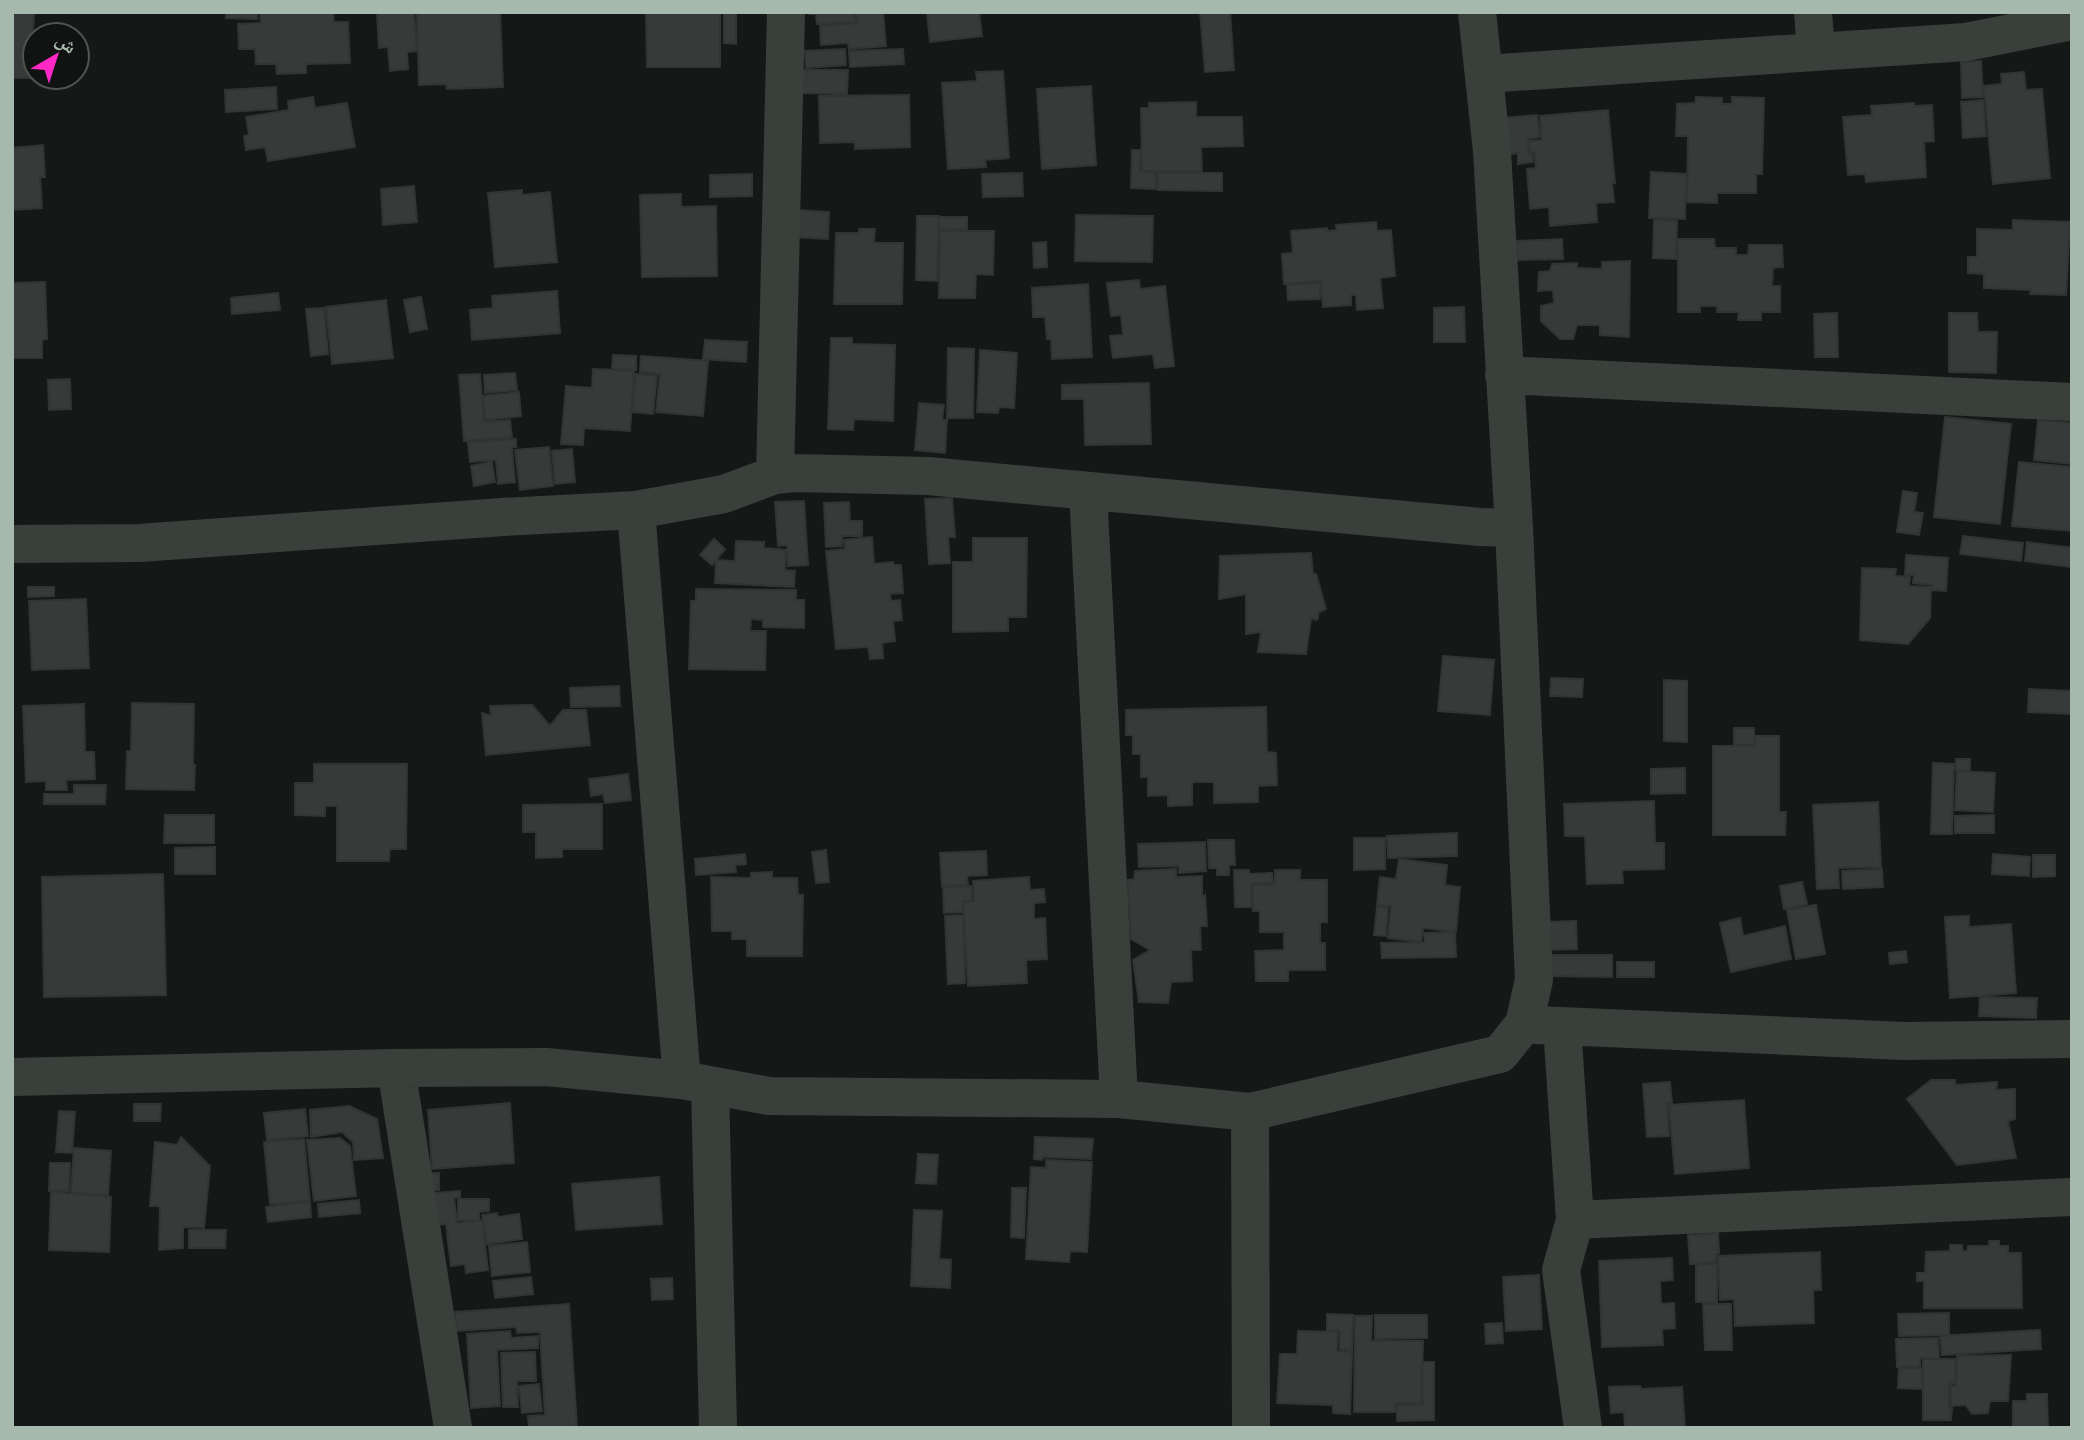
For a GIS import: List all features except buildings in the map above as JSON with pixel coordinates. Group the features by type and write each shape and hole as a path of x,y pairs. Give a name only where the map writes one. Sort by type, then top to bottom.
{"street":[{"path":"775,475 786,12"},
{"path":"12,1077 546,1067 696,1083 769,1096 1119,1099 1250,1112 1500,1054 1524,1024 1534,980 1514,528 1492,151 1477,12"},
{"path":"1813,12 1816,52"},
{"path":"1484,74 1966,42 2072,21"},
{"path":"1504,375 2072,402"},
{"path":"12,544 139,543 636,510 724,494 775,475 794,473 928,476 1514,528"},
{"path":"1088,491 1119,1099"},
{"path":"636,510 696,1083 718,1428"},
{"path":"1524,1024 1904,1041 2072,1039"},
{"path":"1562,1026 1575,1220 1561,1270 1583,1428"},
{"path":"396,1068 453,1428"},
{"path":"1250,1112 1251,1428"},
{"path":"1575,1220 2072,1197"}]}
